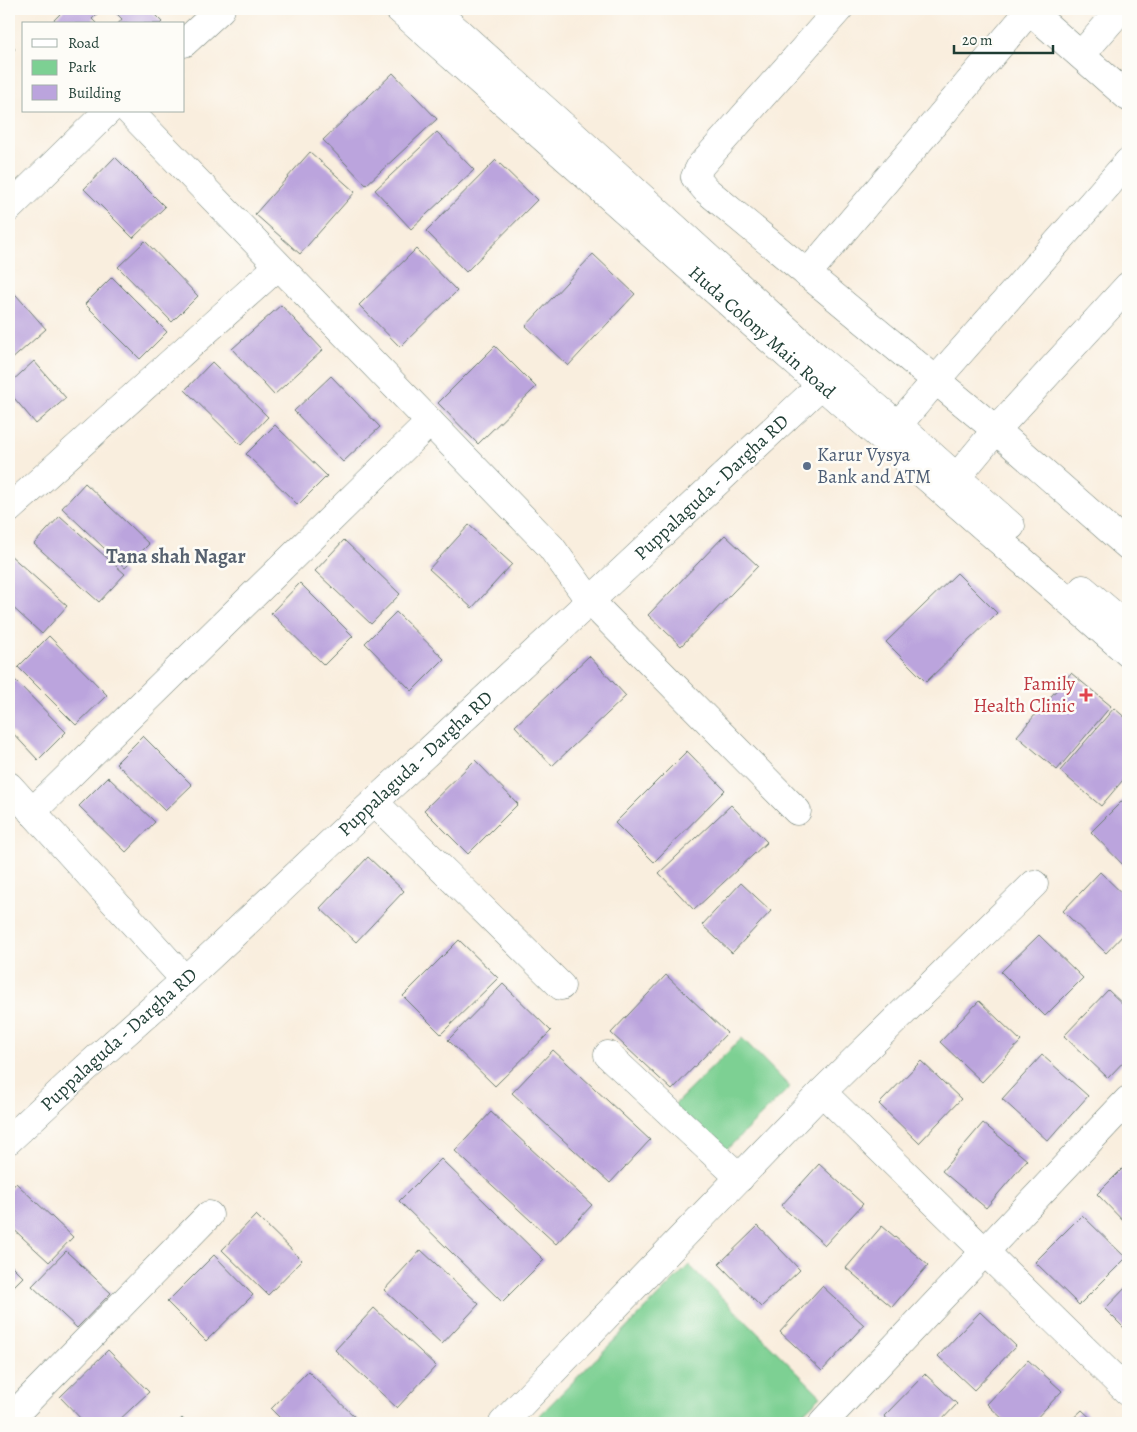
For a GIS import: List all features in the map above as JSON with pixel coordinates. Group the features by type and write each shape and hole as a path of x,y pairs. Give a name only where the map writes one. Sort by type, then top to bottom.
{"street":[{"path":"185,42 221,9"},
{"name":"Huda Colony Main Road","path":"399,9 827,378 1128,653"},
{"path":"433,9 579,140 827,378 898,425 1033,546 1128,627"},
{"path":"838,9 701,165 695,176 706,190 1124,534"},
{"path":"1081,55 1121,9"},
{"path":"807,274 1029,10 1128,96"},
{"path":"9,208 107,112"},
{"path":"130,112 551,547 590,602 798,811"},
{"path":"898,425 1128,162"},
{"path":"9,509 278,266"},
{"path":"957,477 996,430 1128,286"},
{"name":"Puppalaguda - Dargha RD","path":"9,1140 185,980 827,378"},
{"path":"32,812 430,422"},
{"path":"9,786 185,980"},
{"path":"374,802 562,986"},
{"path":"502,1423 822,1092 1034,884"},
{"path":"608,1055 740,1178"},
{"path":"822,1092 1128,1392"},
{"path":"826,1422 1128,1100"},
{"path":"9,1420 209,1215"}],"green space":[{"path":"742,1038 790,1087 718,1158 670,1109"},
{"path":"689,1265 821,1396 793,1423 532,1423"}],"building":[{"path":"65,9 102,9 92,19 95,22 52,22"},
{"path":"112,9 149,9 162,22 120,22 122,19"},
{"path":"9,43 15,49 9,55"},
{"path":"393,73 437,119 366,185 323,140"},
{"path":"437,132 474,170 411,229 375,190"},
{"path":"310,152 355,192 300,254 255,214"},
{"path":"115,157 165,207 133,238 84,189"},
{"path":"496,160 537,200 466,272 426,231"},
{"path":"145,241 198,296 172,322 118,267"},
{"path":"416,249 457,291 400,347 359,305"},
{"path":"593,254 635,294 568,366 526,326"},
{"path":"112,277 167,332 140,359 85,304"},
{"path":"9,287 46,329 9,362"},
{"path":"281,305 323,350 274,395 232,349"},
{"path":"495,346 536,387 478,444 438,403"},
{"path":"34,361 66,398 36,424 9,392 9,384"},
{"path":"212,362 268,417 241,445 185,390"},
{"path":"331,376 380,427 343,462 294,411"},
{"path":"275,425 327,476 298,505 246,454"},
{"path":"85,483 149,544 125,568 62,508"},
{"path":"60,516 125,574 99,602 34,544"},
{"path":"469,525 512,564 472,608 429,569"},
{"path":"725,535 758,566 681,646 648,615"},
{"path":"344,540 400,594 371,624 315,571"},
{"path":"9,554 67,606 42,634 9,604"},
{"path":"957,573 997,613 926,682 886,642"},
{"path":"300,583 353,636 324,665 271,613"},
{"path":"396,612 444,659 412,691 365,643"},
{"path":"49,636 107,695 76,725 18,667"},
{"path":"589,656 626,696 552,766 515,726"},
{"path":"1071,673 1111,706 1057,770 1017,736"},
{"path":"14,679 66,732 38,760 9,729 9,684"},
{"path":"1114,708 1128,720 1128,774 1101,806 1060,771"},
{"path":"143,736 192,785 165,811 116,763"},
{"path":"687,751 725,790 654,862 615,823"},
{"path":"475,760 518,804 468,854 424,810"},
{"path":"108,777 155,822 126,852 79,806"},
{"path":"1128,795 1128,870 1091,832"},
{"path":"731,805 767,842 694,910 659,873"},
{"path":"368,857 404,891 356,942 320,908"},
{"path":"1100,872 1128,899 1128,930 1106,953 1063,911"},
{"path":"741,883 771,911 732,953 702,925"},
{"path":"1039,935 1083,978 1045,1016 1001,972"},
{"path":"459,940 498,978 441,1034 403,996"},
{"path":"666,975 727,1033 672,1090 611,1033"},
{"path":"503,984 551,1031 495,1086 448,1040"},
{"path":"1108,990 1128,1009 1128,1057 1108,1078 1064,1036"},
{"path":"979,1001 1021,1041 982,1082 940,1042"},
{"path":"553,1050 650,1140 610,1183 512,1093"},
{"path":"1042,1055 1088,1096 1048,1141 1002,1099"},
{"path":"921,1061 961,1099 919,1143 879,1104"},
{"path":"491,1112 592,1205 556,1244 455,1151"},
{"path":"983,1123 1027,1160 986,1208 942,1171"},
{"path":"441,1159 544,1260 502,1302 399,1201"},
{"path":"1128,1163 1128,1226 1097,1194"},
{"path":"819,1164 863,1204 825,1245 781,1206"},
{"path":"16,1183 73,1237 49,1262 9,1225 9,1191"},
{"path":"256,1215 302,1260 268,1295 222,1250"},
{"path":"1082,1215 1126,1258 1079,1305 1035,1262"},
{"path":"758,1226 800,1270 761,1307 719,1264"},
{"path":"882,1226 928,1265 892,1307 846,1268"},
{"path":"421,1250 479,1304 442,1344 384,1290"},
{"path":"66,1251 111,1293 77,1328 32,1286"},
{"path":"214,1255 253,1295 206,1341 167,1302"},
{"path":"9,1263 23,1277 9,1291"},
{"path":"1128,1285 1128,1332 1105,1309"},
{"path":"822,1286 864,1325 822,1371 780,1332"},
{"path":"374,1308 436,1366 397,1408 335,1350"},
{"path":"980,1312 1016,1346 974,1390 938,1356"},
{"path":"108,1350 149,1392 116,1423 85,1423 60,1397"},
{"path":"1028,1360 1062,1391 1032,1423 1007,1423 987,1404"},
{"path":"308,1371 361,1423 285,1423 271,1409"},
{"path":"925,1374 957,1404 939,1423 892,1423 884,1416"},
{"path":"1082,1410 1096,1423 1068,1423"},
{"path":"182,1418 187,1423 177,1423"}],"place":[{"name":"Karur Vysya Bank and ATM","path":"807,466"},
{"name":"Family Health Clinic","path":"1086,695"}],"district":[{"name":"Tana shah Nagar","path":"176,556"}]}
